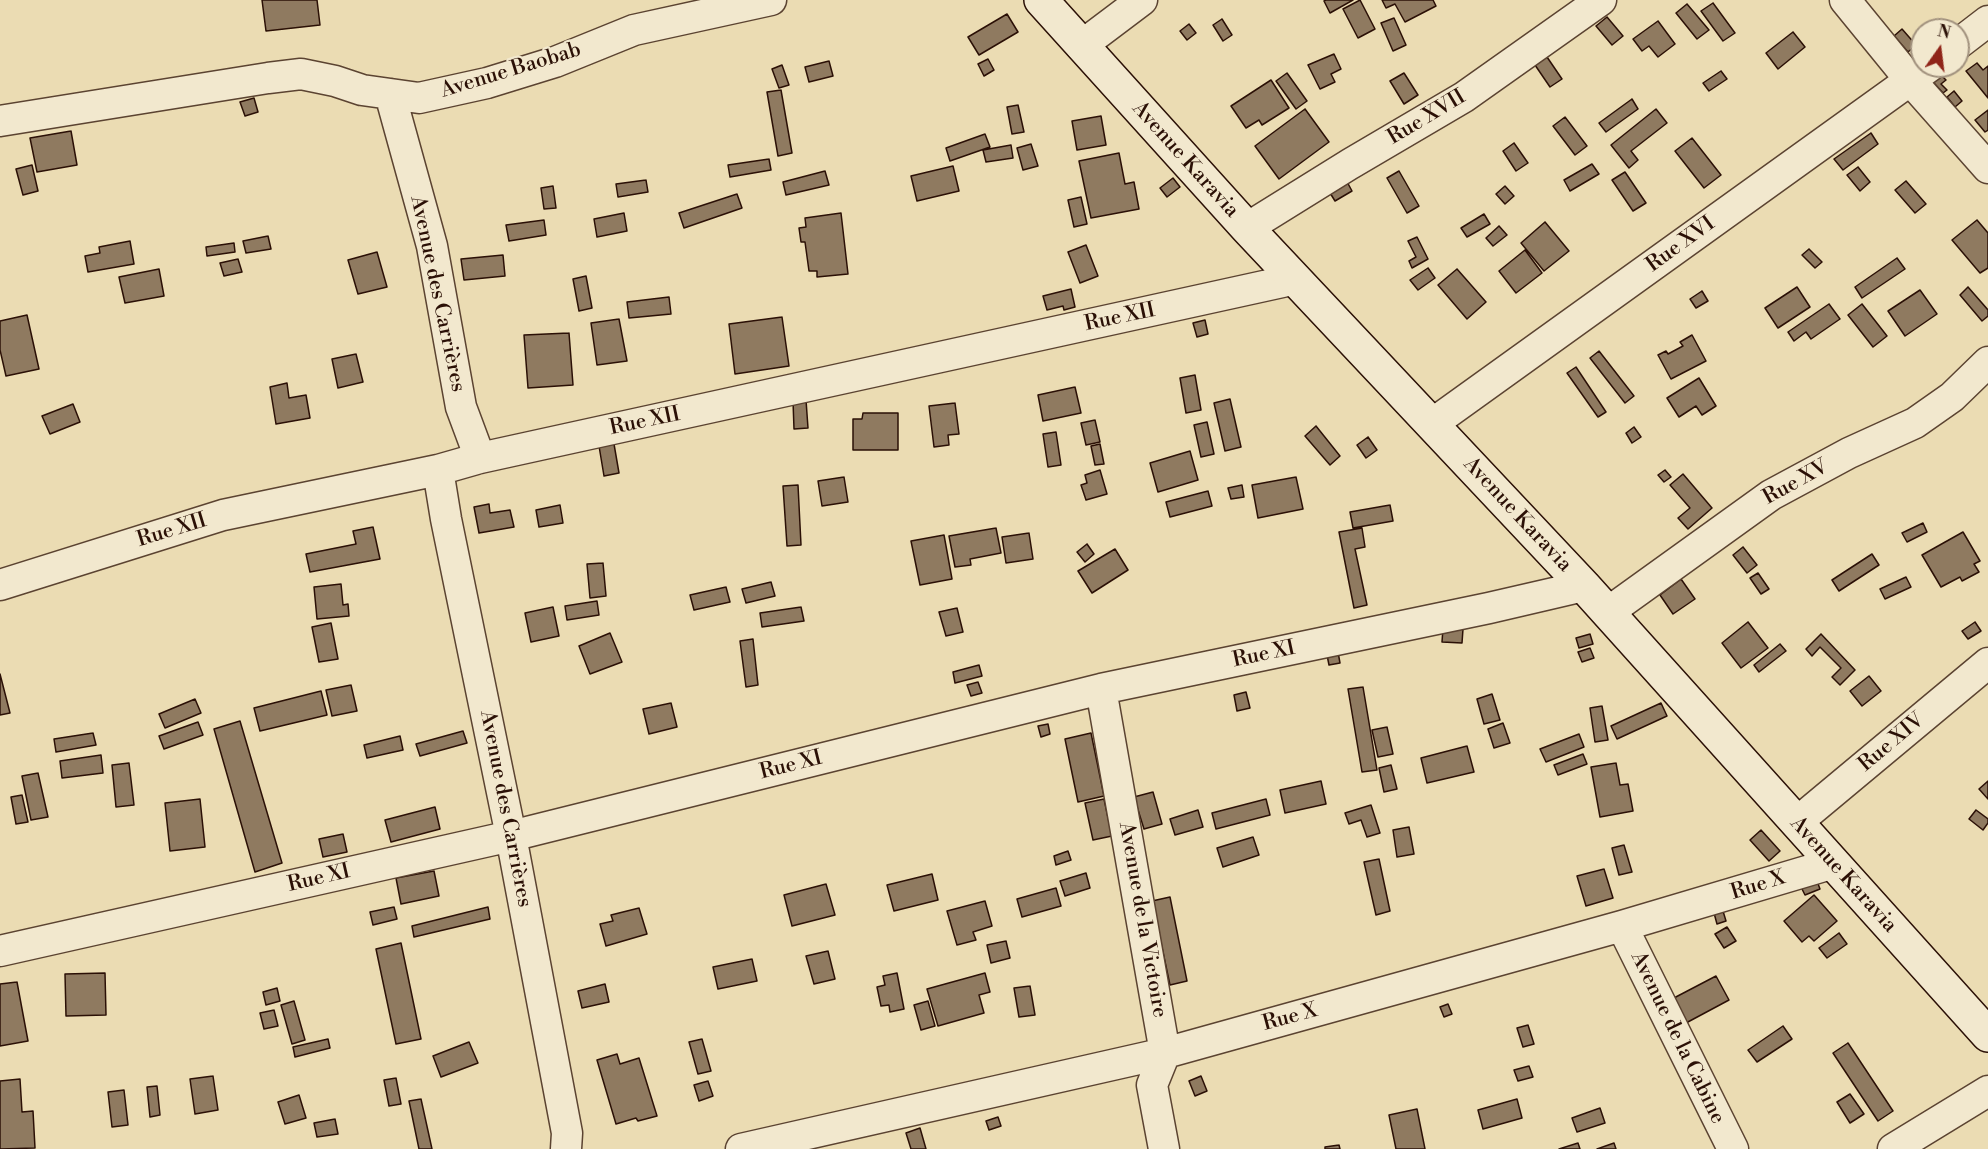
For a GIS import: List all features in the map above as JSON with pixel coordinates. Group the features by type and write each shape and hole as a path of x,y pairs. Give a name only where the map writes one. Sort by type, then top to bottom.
{"street":[{"name":"Avenue Baobab","path":"0,121 256,79 301,74 335,81 362,90 419,98 487,83 555,62 634,30 771,0"},
{"name":"Avenue Karavia","path":"1041,0 1247,228 1584,586 1988,1035"},
{"path":"1081,46 1142,0"},
{"name":"Rue XVII","path":"1247,228 1464,97 1601,0"},
{"path":"1845,0 1910,63"},
{"path":"1970,35 1988,21"},
{"name":"Rue XVI","path":"1432,424 1915,78"},
{"path":"1924,78 1988,168"},
{"name":"Avenue des Carrières","path":"390,94 432,246 460,407 480,458"},
{"name":"Rue XII","path":"0,585 223,515 438,470 480,458 1296,279"},
{"name":"Rue XV","path":"1607,613 1771,495 1849,453 1916,423 1952,397 1988,362"},
{"name":"Avenue des Carrières","path":"438,470 567,1133 566,1149"},
{"name":"Rue XI","path":"0,951 511,836 1101,689 1584,586"},
{"name":"Rue XIV","path":"1796,823 1988,663"},
{"name":"Avenue de la Victoire","path":"1101,689 1166,1053"},
{"name":"Rue X","path":"741,1149 1166,1053 1622,926 1834,863"},
{"name":"Avenue de la Cabine","path":"1622,926 1732,1149"},
{"path":"1164,1149 1152,1085 1166,1053"},
{"path":"1893,1149 1988,1091"}],"building":[{"path":"262,0 317,0 320,25 266,31"},
{"path":"1353,0 1330,13 1324,1"},
{"path":"1360,0 1375,29 1358,38 1343,9"},
{"path":"1382,0 1433,0 1436,6 1405,22 1395,4 1386,8"},
{"path":"1713,3 1735,33 1723,41 1701,11"},
{"path":"1687,4 1709,30 1697,39 1676,13"},
{"path":"1007,14 1018,32 979,55 968,37"},
{"path":"1607,17 1623,36 1612,45 1596,26"},
{"path":"1394,18 1406,45 1393,51 1381,23"},
{"path":"1222,19 1232,35 1223,41 1213,25"},
{"path":"1658,21 1675,44 1658,57 1649,46 1642,51 1633,39"},
{"path":"1189,24 1196,33 1187,40 1180,31"},
{"path":"1902,29 1910,38 1910,50 1908,52 1894,36"},
{"path":"1793,32 1805,47 1778,69 1766,53"},
{"path":"1334,54 1341,69 1331,74 1335,82 1320,89 1308,65"},
{"path":"1547,57 1562,79 1550,87 1535,65"},
{"path":"988,59 994,70 984,76 978,64"},
{"path":"829,61 833,76 809,82 805,67"},
{"path":"1977,63 1983,70 1988,66 1988,98 1970,76 1970,68"},
{"path":"782,65 789,85 779,88 772,69"},
{"path":"1721,71 1727,79 1709,91 1703,83"},
{"path":"1287,73 1307,101 1296,109 1276,81"},
{"path":"1404,73 1418,95 1404,104 1390,81"},
{"path":"1935,78 1944,78 1946,80 1941,84 1947,90 1943,93 1932,81"},
{"path":"1271,80 1289,108 1262,125 1259,120 1246,128 1231,106"},
{"path":"781,90 792,153 778,156 767,92"},
{"path":"1954,91 1962,101 1955,107 1947,97"},
{"path":"254,98 258,112 245,116 240,102"},
{"path":"1632,99 1638,109 1606,132 1599,123"},
{"path":"1018,105 1024,132 1012,134 1007,107"},
{"path":"1305,109 1329,142 1279,179 1255,146"},
{"path":"1656,109 1667,123 1631,151 1638,160 1629,168 1611,145"},
{"path":"1988,110 1988,130 1985,132 1975,120"},
{"path":"1101,116 1106,145 1077,150 1072,121"},
{"path":"1565,117 1587,146 1575,155 1553,126"},
{"path":"71,131 77,165 37,172 30,138"},
{"path":"1871,133 1878,144 1843,170 1834,159"},
{"path":"985,134 990,147 950,161 946,148"},
{"path":"1692,138 1721,175 1704,188 1675,151"},
{"path":"1514,143 1528,163 1516,171 1503,151"},
{"path":"1031,144 1038,166 1023,170 1017,148"},
{"path":"1011,145 1013,158 986,162 983,150"},
{"path":"1119,153 1125,184 1134,182 1139,209 1091,218 1079,161"},
{"path":"769,159 771,170 730,177 728,165"},
{"path":"1592,164 1599,174 1570,191 1564,180"},
{"path":"32,165 38,191 23,195 16,169"},
{"path":"953,166 959,191 917,201 911,176"},
{"path":"1858,167 1870,182 1860,191 1847,175"},
{"path":"825,171 829,185 786,195 783,182"},
{"path":"1399,171 1419,206 1407,213 1387,178"},
{"path":"1625,172 1646,203 1633,211 1612,180"},
{"path":"1173,178 1180,187 1167,197 1160,188"},
{"path":"1345,178 1352,191 1335,201 1327,188"},
{"path":"646,180 648,192 618,197 616,184"},
{"path":"1906,181 1926,204 1915,213 1895,190"},
{"path":"553,186 556,208 544,209 541,188"},
{"path":"1505,186 1514,196 1505,204 1496,194"},
{"path":"737,194 742,208 684,228 679,213"},
{"path":"1081,197 1087,224 1074,227 1068,200"},
{"path":"624,213 627,231 597,237 594,219"},
{"path":"841,213 848,274 817,277 817,271 809,271 805,242 801,242 799,228 806,227 805,218"},
{"path":"1484,214 1490,224 1467,237 1461,228"},
{"path":"544,220 546,235 509,241 506,225"},
{"path":"1977,220 1988,233 1988,268 1980,273 1952,240"},
{"path":"1545,222 1569,251 1544,271 1521,243"},
{"path":"1499,226 1507,235 1493,246 1486,238"},
{"path":"268,236 271,249 246,253 243,241"},
{"path":"1417,237 1428,259 1412,268 1409,261 1416,257 1408,241"},
{"path":"130,241 134,264 88,272 85,256 100,253 99,247"},
{"path":"234,243 235,252 207,256 206,247"},
{"path":"1086,245 1098,276 1080,283 1068,252"},
{"path":"1809,249 1822,262 1815,268 1802,255"},
{"path":"1525,250 1542,273 1516,293 1499,271"},
{"path":"377,252 387,287 358,294 348,260"},
{"path":"503,255 505,276 464,280 461,259"},
{"path":"1897,258 1905,269 1862,298 1855,287"},
{"path":"238,259 242,272 224,276 220,263"},
{"path":"1428,268 1435,278 1418,290 1410,280"},
{"path":"159,269 164,296 125,303 119,277"},
{"path":"1457,269 1486,302 1467,319 1438,285"},
{"path":"586,276 592,308 579,311 573,279"},
{"path":"1797,287 1810,307 1778,328 1765,308"},
{"path":"1968,287 1988,310 1988,316 1982,321 1960,295"},
{"path":"1071,289 1075,307 1064,310 1063,306 1047,310 1043,296"},
{"path":"1920,290 1937,314 1905,336 1888,311"},
{"path":"1702,291 1708,301 1696,308 1690,299"},
{"path":"669,297 671,314 629,318 627,302"},
{"path":"1829,304 1840,319 1811,339 1806,332 1794,341 1788,332"},
{"path":"1862,304 1887,336 1873,347 1848,315"},
{"path":"27,315 39,369 6,376 0,350 0,321"},
{"path":"782,317 789,366 735,374 729,324"},
{"path":"619,319 627,361 597,365 591,323"},
{"path":"1205,320 1208,334 1197,337 1193,323"},
{"path":"569,333 573,385 528,388 524,335"},
{"path":"1692,335 1706,361 1671,379 1658,355 1666,351 1668,354 1683,346 1680,342"},
{"path":"1599,351 1634,396 1625,403 1590,358"},
{"path":"356,354 363,382 338,388 332,359"},
{"path":"1576,367 1606,412 1598,417 1567,373"},
{"path":"1195,375 1201,410 1186,413 1180,378"},
{"path":"1699,378 1716,406 1702,415 1696,406 1679,417 1667,398"},
{"path":"287,383 289,398 306,395 310,418 276,424 270,387"},
{"path":"1075,387 1081,413 1043,421 1038,395"},
{"path":"1230,399 1241,447 1225,451 1214,403"},
{"path":"806,400 808,428 794,429 793,401"},
{"path":"955,403 959,434 948,435 949,445 934,447 929,406"},
{"path":"73,404 80,422 50,434 42,416"},
{"path":"863,413 898,413 898,450 853,450 853,419 862,419"},
{"path":"1095,420 1100,442 1086,445 1081,423"},
{"path":"1207,422 1214,454 1201,457 1194,425"},
{"path":"1316,426 1340,456 1330,465 1305,436"},
{"path":"1634,427 1641,437 1632,443 1626,433"},
{"path":"1056,432 1061,465 1048,467 1043,434"},
{"path":"1368,437 1377,450 1366,458 1357,445"},
{"path":"614,444 619,473 604,476 599,446"},
{"path":"1100,444 1104,464 1095,465 1091,446"},
{"path":"1190,451 1198,480 1158,492 1150,463"},
{"path":"1100,470 1107,494 1086,500 1081,485 1087,483 1085,475"},
{"path":"1665,470 1671,477 1664,482 1658,475"},
{"path":"1683,474 1712,508 1688,529 1678,518 1690,508 1670,485"},
{"path":"844,477 848,502 822,506 818,481"},
{"path":"1296,477 1303,509 1258,518 1252,485"},
{"path":"798,485 801,545 787,546 783,486"},
{"path":"1242,485 1244,497 1231,499 1228,488"},
{"path":"1208,491 1212,506 1170,517 1166,502"},
{"path":"489,504 490,513 510,510 514,527 479,533 474,507"},
{"path":"560,505 563,523 539,527 536,510"},
{"path":"1390,505 1393,521 1353,528 1350,512"},
{"path":"1923,523 1927,532 1907,542 1902,533"},
{"path":"373,527 380,559 310,572 306,554 356,544 353,531"},
{"path":"996,528 1001,553 970,559 971,565 955,567 949,536"},
{"path":"1362,528 1365,547 1355,549 1367,605 1354,608 1339,532"},
{"path":"1963,532 1980,561 1974,564 1979,572 1962,581 1960,577 1941,587 1922,555"},
{"path":"1029,533 1033,559 1006,563 1002,537"},
{"path":"944,535 952,579 920,585 911,541"},
{"path":"1087,544 1094,554 1085,562 1077,552"},
{"path":"1743,547 1757,565 1747,573 1733,555"},
{"path":"1115,549 1128,570 1092,593 1078,571"},
{"path":"1872,554 1879,565 1839,591 1832,580"},
{"path":"603,563 606,596 590,598 587,564"},
{"path":"1758,573 1769,589 1761,594 1750,578"},
{"path":"1906,577 1911,587 1885,599 1880,589"},
{"path":"1681,579 1695,599 1673,614 1660,595"},
{"path":"771,582 775,596 746,603 742,589"},
{"path":"341,584 343,605 348,604 349,616 317,619 314,587"},
{"path":"726,587 730,602 694,610 690,595"},
{"path":"597,601 599,615 567,620 565,606"},
{"path":"553,607 559,636 531,642 525,613"},
{"path":"801,607 804,621 762,627 760,613"},
{"path":"957,608 963,632 946,636 939,612"},
{"path":"1748,622 1768,648 1741,668 1722,643"},
{"path":"1975,622 1981,631 1968,639 1962,631"},
{"path":"331,623 338,659 319,662 312,627"},
{"path":"1443,628 1463,629 1462,643 1442,642"},
{"path":"610,633 622,662 590,674 579,646"},
{"path":"1590,634 1593,644 1579,648 1576,638"},
{"path":"1821,634 1855,670 1840,685 1832,677 1841,668 1820,647 1812,656 1806,649"},
{"path":"753,639 758,685 746,687 740,641"},
{"path":"1780,644 1786,651 1759,672 1754,665"},
{"path":"1590,648 1594,658 1582,662 1578,652"},
{"path":"1338,652 1340,663 1329,665 1327,655"},
{"path":"979,665 982,676 955,683 953,672"},
{"path":"0,674 10,713 0,715"},
{"path":"1869,676 1881,691 1862,706 1850,691"},
{"path":"978,682 982,693 971,696 967,685"},
{"path":"351,685 357,711 332,716 326,690"},
{"path":"1363,687 1377,770 1362,772 1348,689"},
{"path":"321,691 327,715 260,731 254,708"},
{"path":"1246,692 1250,708 1237,711 1234,695"},
{"path":"1492,694 1500,720 1484,724 1477,699"},
{"path":"195,699 201,713 165,728 159,714"},
{"path":"671,703 677,727 649,734 643,709"},
{"path":"1661,703 1667,716 1617,739 1611,726"},
{"path":"1602,706 1608,740 1595,742 1590,708"},
{"path":"240,721 282,863 255,872 214,729"},
{"path":"198,722 203,735 164,749 159,736"},
{"path":"1503,723 1510,743 1494,748 1488,729"},
{"path":"1048,724 1050,734 1041,737 1038,726"},
{"path":"1387,727 1393,754 1378,757 1372,730"},
{"path":"463,731 467,743 420,756 416,744"},
{"path":"93,733 96,745 56,752 54,739"},
{"path":"1091,733 1104,796 1078,802 1065,739"},
{"path":"1579,734 1584,747 1546,762 1540,749"},
{"path":"400,736 403,750 367,758 364,745"},
{"path":"1467,746 1474,772 1427,783 1421,758"},
{"path":"1583,754 1587,764 1558,775 1554,765"},
{"path":"101,755 103,773 62,778 60,761"},
{"path":"129,763 134,805 116,807 112,765"},
{"path":"1616,763 1620,785 1628,784 1633,811 1600,817 1591,767"},
{"path":"1391,765 1397,789 1384,792 1379,768"},
{"path":"38,773 48,817 31,820 22,776"},
{"path":"1321,781 1326,804 1285,813 1280,790"},
{"path":"1988,781 1988,799 1979,789"},
{"path":"1153,792 1162,824 1144,829 1134,797"},
{"path":"22,795 28,822 16,824 11,797"},
{"path":"200,799 205,847 170,851 165,803"},
{"path":"1104,799 1112,836 1093,840 1085,803"},
{"path":"1266,799 1270,815 1216,829 1212,813"},
{"path":"1371,805 1380,833 1367,837 1361,820 1349,824 1345,813"},
{"path":"435,807 440,829 391,842 385,820"},
{"path":"1198,810 1203,827 1175,835 1170,819"},
{"path":"1976,810 1988,819 1983,830 1969,819"},
{"path":"1409,827 1414,854 1397,857 1393,830"},
{"path":"1761,830 1780,851 1769,861 1750,840"},
{"path":"343,834 347,852 323,857 319,839"},
{"path":"1253,837 1259,855 1223,867 1217,848"},
{"path":"1624,845 1632,872 1619,875 1612,848"},
{"path":"1068,851 1071,860 1056,865 1054,856"},
{"path":"1379,859 1390,911 1376,915 1364,862"},
{"path":"1604,869 1613,898 1586,906 1577,876"},
{"path":"434,871 439,896 401,904 396,878"},
{"path":"1086,873 1090,888 1065,896 1060,881"},
{"path":"932,874 938,900 894,911 887,885"},
{"path":"1817,881 1820,889 1805,895 1801,887"},
{"path":"826,884 835,915 792,926 784,895"},
{"path":"1056,888 1061,906 1022,917 1017,899"},
{"path":"1814,895 1837,921 1814,941 1809,936 1802,942 1784,921"},
{"path":"1170,897 1187,981 1170,985 1152,901"},
{"path":"985,901 992,926 973,932 976,940 957,945 947,911"},
{"path":"394,907 397,919 373,925 370,912"},
{"path":"488,907 490,919 414,937 412,926"},
{"path":"639,908 647,934 606,946 600,924 613,921 611,915"},
{"path":"1723,911 1726,921 1717,924 1714,913"},
{"path":"1727,927 1736,941 1724,948 1715,934"},
{"path":"1839,933 1847,944 1827,958 1819,948"},
{"path":"1006,941 1010,958 991,963 987,945"},
{"path":"401,943 421,1039 396,1044 376,949"},
{"path":"828,951 835,979 814,984 806,956"},
{"path":"752,959 757,981 718,989 713,967"},
{"path":"105,973 106,1015 66,1016 65,974"},
{"path":"897,973 904,1009 890,1012 889,1005 881,1006 877,987 885,985 883,976"},
{"path":"985,973 990,992 979,995 984,1013 938,1026 927,989"},
{"path":"1716,976 1729,1000 1686,1023 1672,999"},
{"path":"17,982 28,1041 0,1046 0,984"},
{"path":"605,984 609,1002 582,1008 578,991"},
{"path":"1030,986 1035,1015 1019,1017 1014,988"},
{"path":"277,988 280,1001 266,1005 263,992"},
{"path":"294,1001 305,1040 292,1044 281,1005"},
{"path":"928,1001 935,1026 921,1030 914,1005"},
{"path":"1448,1004 1452,1014 1444,1017 1440,1007"},
{"path":"274,1010 278,1026 264,1029 260,1013"},
{"path":"1528,1025 1534,1044 1523,1047 1517,1028"},
{"path":"1783,1026 1792,1039 1757,1062 1748,1050"},
{"path":"328,1039 330,1048 295,1057 293,1047"},
{"path":"702,1039 711,1071 698,1074 689,1042"},
{"path":"469,1042 478,1063 441,1077 433,1056"},
{"path":"1848,1043 1893,1111 1878,1121 1833,1053"},
{"path":"617,1054 620,1064 639,1058 657,1116 638,1121 636,1118 616,1124 597,1060"},
{"path":"1529,1066 1533,1077 1518,1081 1514,1070"},
{"path":"213,1076 218,1110 195,1114 190,1079"},
{"path":"1201,1076 1207,1091 1195,1096 1189,1081"},
{"path":"396,1078 401,1104 389,1106 384,1080"},
{"path":"20,1079 22,1112 33,1111 35,1148 0,1149 0,1081"},
{"path":"708,1081 713,1096 699,1101 694,1085"},
{"path":"157,1086 160,1115 150,1117 147,1087"},
{"path":"124,1090 128,1125 112,1127 108,1092"},
{"path":"1850,1094 1864,1114 1850,1123 1837,1102"},
{"path":"299,1095 306,1118 285,1124 278,1102"},
{"path":"421,1099 432,1149 419,1149 409,1101"},
{"path":"1517,1099 1522,1118 1483,1129 1478,1110"},
{"path":"1600,1108 1605,1123 1577,1132 1572,1118"},
{"path":"1417,1109 1425,1149 1396,1149 1389,1115"},
{"path":"998,1117 1001,1126 989,1130 986,1121"},
{"path":"335,1119 338,1134 317,1137 314,1123"},
{"path":"920,1128 926,1149 911,1149 906,1133"},
{"path":"1578,1143 1580,1149 1559,1149"},
{"path":"1614,1143 1616,1149 1597,1149"},
{"path":"1339,1145 1340,1149 1325,1149 1325,1147"}]}
